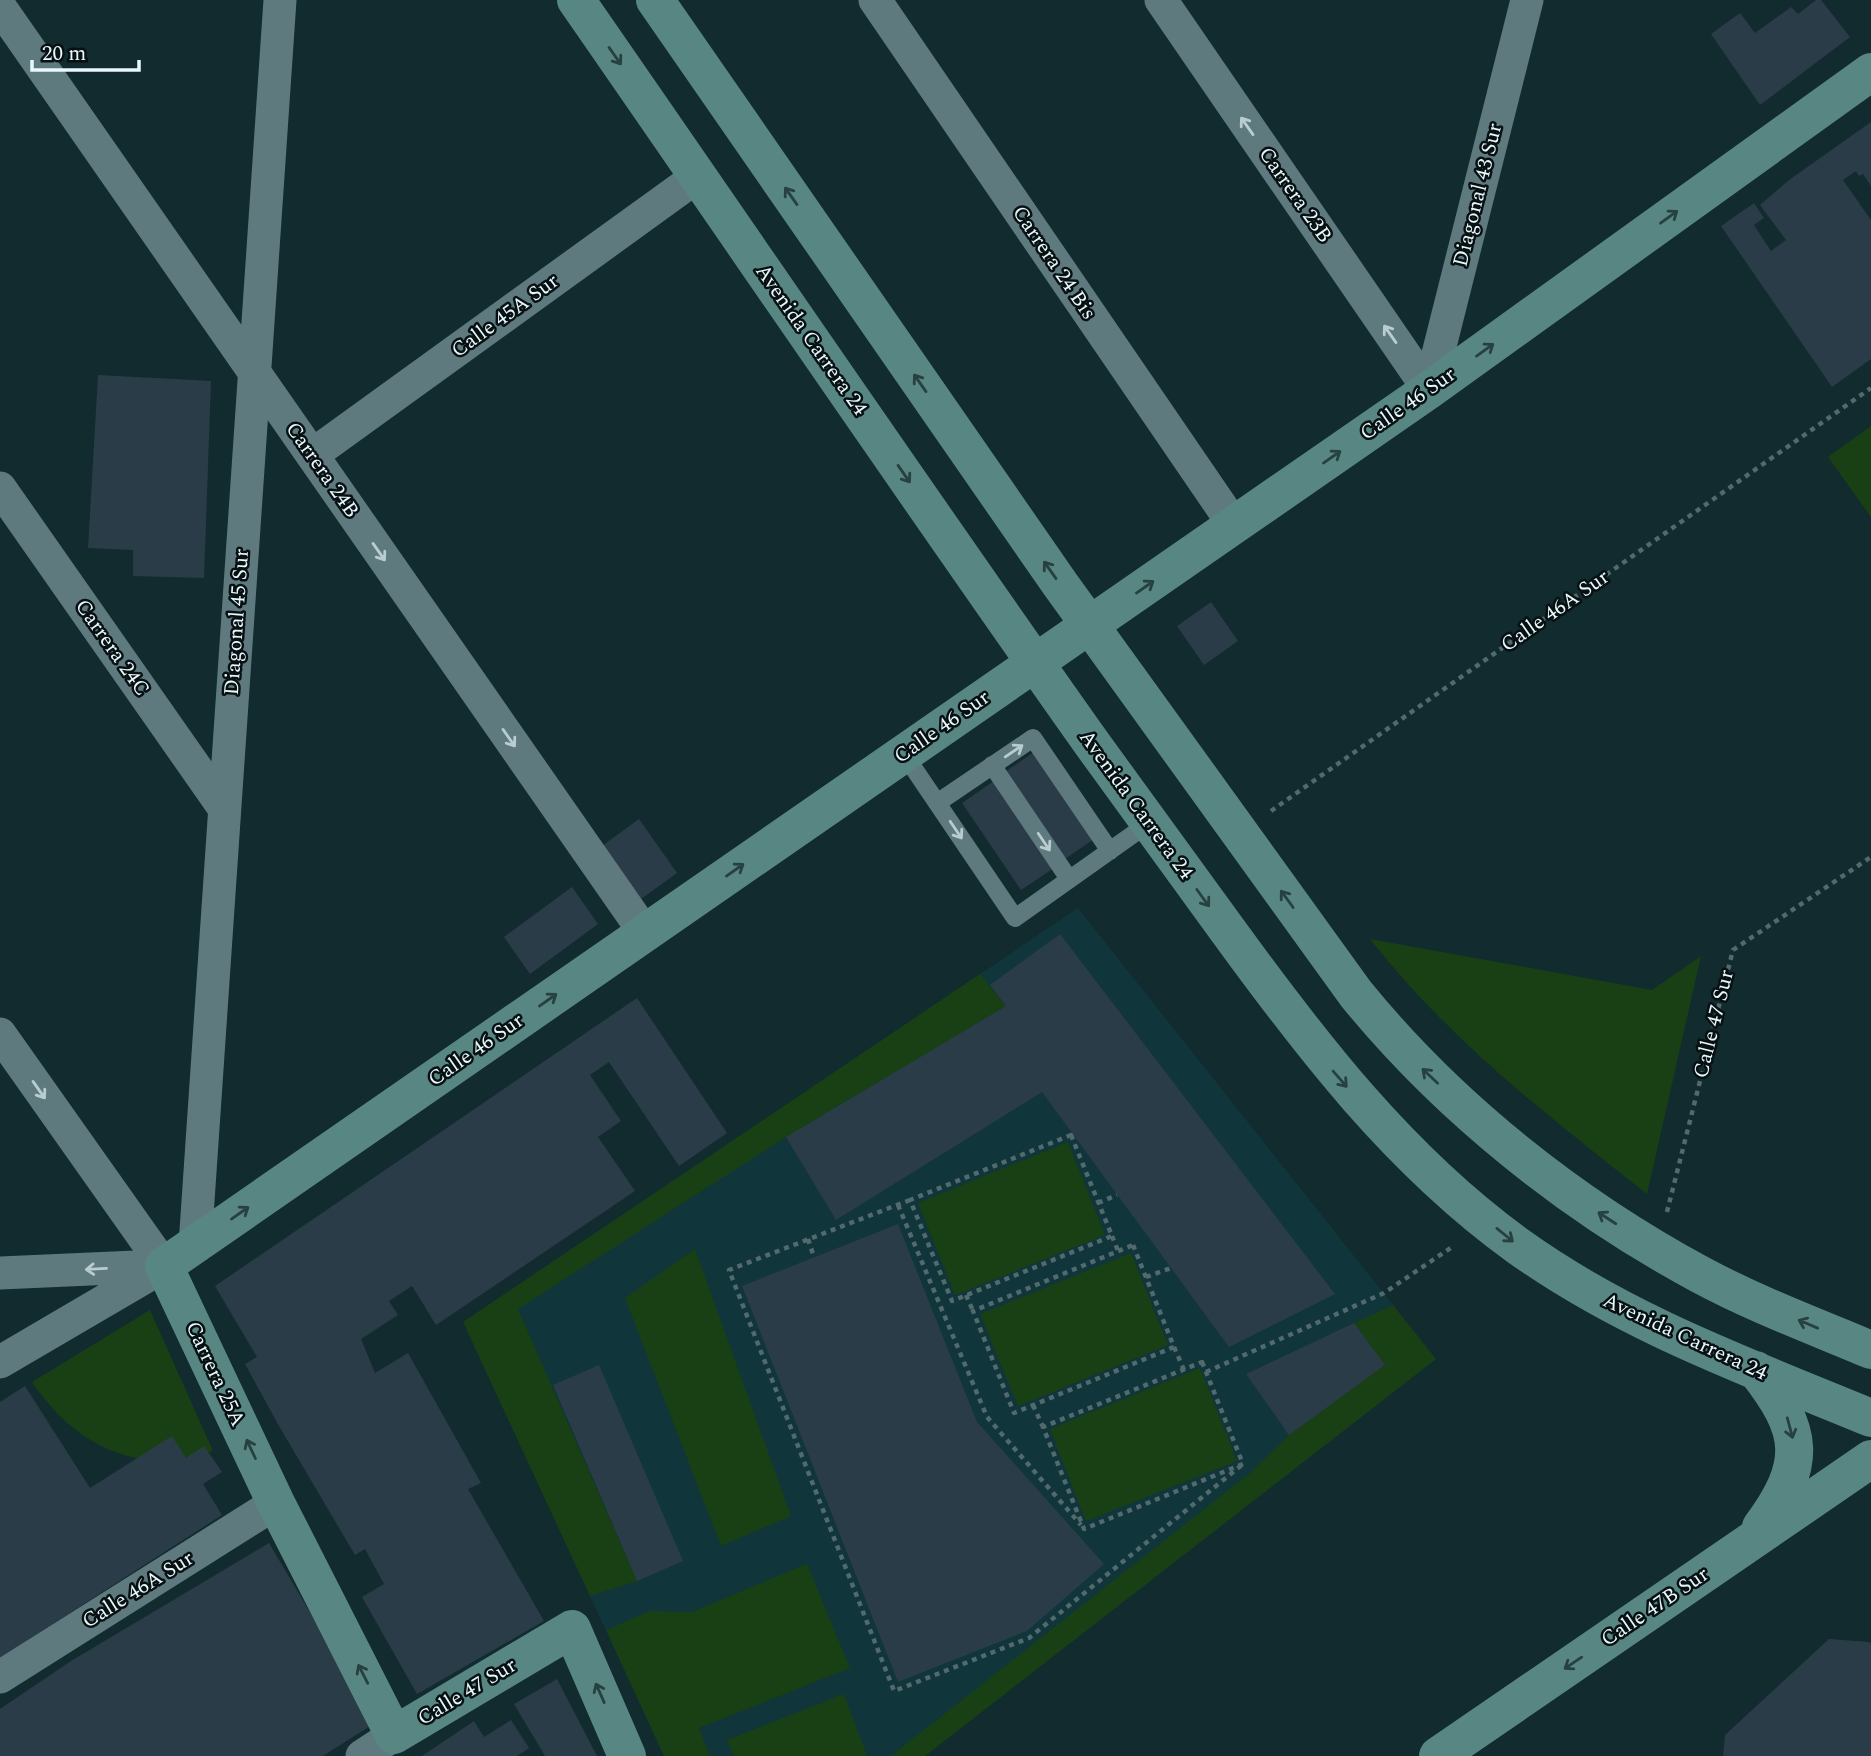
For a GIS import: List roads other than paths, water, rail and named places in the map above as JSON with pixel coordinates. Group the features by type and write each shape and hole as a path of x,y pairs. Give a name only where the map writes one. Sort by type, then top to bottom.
{"main road":[{"name":"Avenida Carrera 24","path":"576,0 1035,663 1149,823 1334,1072 1391,1136 1451,1191 1517,1245 1593,1295 1652,1326 1871,1418"},
{"path":"655,0 1089,625 1387,1032 1425,1072 1473,1114 1596,1210 1657,1250 1751,1300 1871,1350"},
{"name":"Calle 46 Sur","path":"164,1266 1429,390 1871,72"},
{"name":"Carrera 25A","path":"164,1266 276,1503 394,1735"},
{"path":"1751,1542 1785,1491 1796,1455 1788,1419 1756,1370"},
{"name":"Calle 47B Sur","path":"1438,1756 1871,1459"},
{"name":"Calle 47 Sur","path":"394,1735 572,1629 627,1756"}],"street":[{"name":"Diagonal 45 Sur","path":"195,1245 280,0"},
{"name":"Carrera 24 Bis","path":"875,0 1234,525"},
{"name":"Carrera 23B","path":"1161,0 1429,390"},
{"name":"Diagonal 43 Sur","path":"1429,390 1527,0"},
{"name":"Carrera 24B","path":"0,7 645,933"},
{"name":"Calle 45A Sur","path":"312,455 698,176"},
{"name":"Carrera 24C","path":"0,488 224,808"},
{"name":"Carrera 25A","path":"0,1034 164,1266"},
{"path":"0,1273 164,1266"},
{"name":"Calle 46 Sur","path":"0,1362 164,1266"},
{"name":"Calle 46A Sur","path":"0,1677 276,1503"},
{"name":"Calle 47 Sur","path":"362,1756 394,1735"}],"lane":[{"path":"937,803 1033,738 1110,851"},
{"path":"904,754 1015,918 1149,823"},
{"path":"992,765 1069,879"}]}
